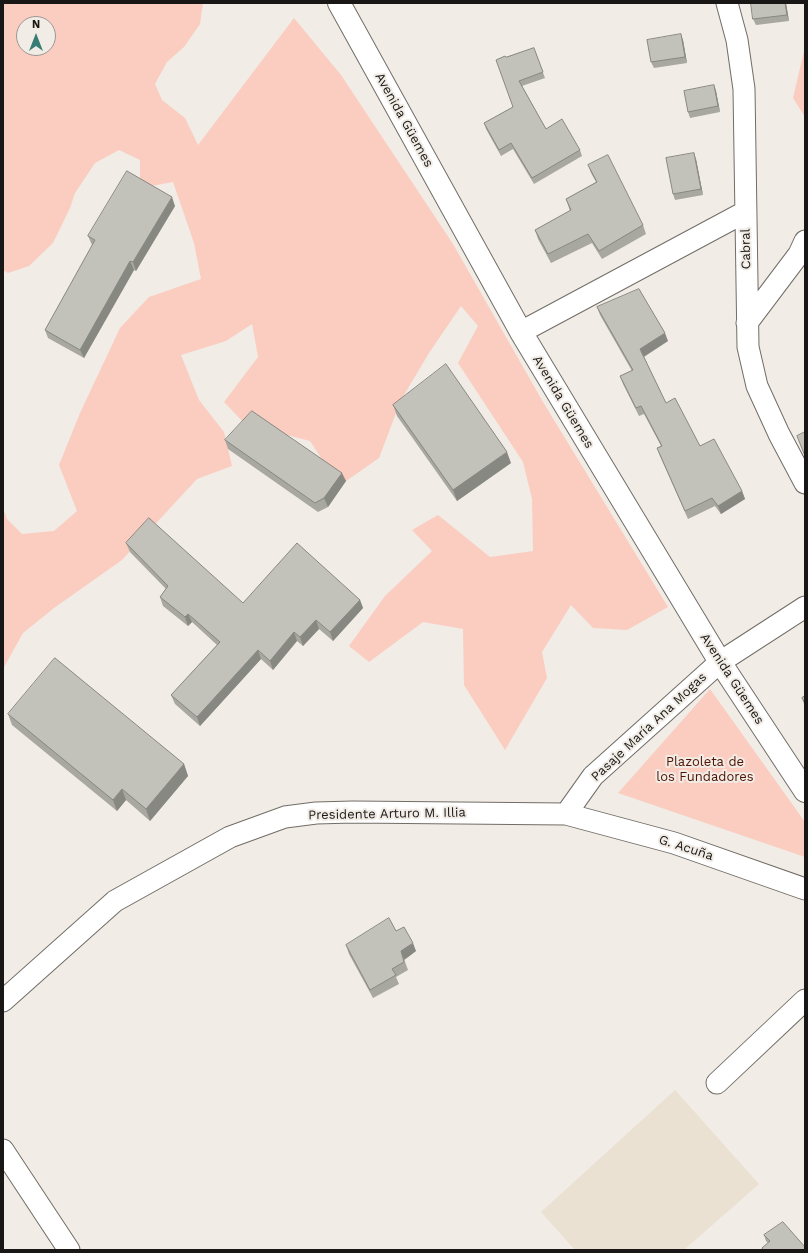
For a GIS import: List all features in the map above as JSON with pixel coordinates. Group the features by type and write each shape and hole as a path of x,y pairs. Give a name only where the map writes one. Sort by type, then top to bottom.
{"main road":[{"name":"Avenida Güemes","path":"339,3 520,332 720,662 805,791"}],"street":[{"name":"Cabral","path":"727,3 737,40 744,89 748,347 757,386 779,434 805,483"},
{"path":"520,332 745,212"},
{"path":"747,323 799,254 805,241"},
{"name":"Pasaje María Ana Mogas","path":"566,814 593,776 720,662 805,607"},
{"name":"Presidente Arturo M. Illia","path":"3,1001 115,901 230,837 285,817 316,813 353,812 566,814"},
{"name":"G. Acuña","path":"566,814 674,842 805,889"},
{"path":"717,1083 805,1000"},
{"path":"3,1150 69,1250"}],"shaded area":[{"path":"675,1090 759,1184 684,1250 575,1250 541,1212"}],"green space":[{"path":"3,3 203,3 200,24 184,47 167,62 155,84 162,100 185,118 198,145 294,18 341,75 453,244 543,402 668,607 627,630 593,628 571,605 542,652 547,678 505,750 464,685 463,629 423,622 369,662 349,646 385,596 432,551 412,530 438,515 490,557 533,551 532,499 523,462 458,363 478,326 461,306 429,353 401,400 379,458 339,486 310,441 245,424 224,402 258,357 252,324 226,341 181,355 199,400 224,432 232,466 197,479 122,560 54,608 23,633 3,669 3,508 7,519 22,534 54,531 77,511 59,465 80,413 120,328 149,297 201,279 194,243 173,182 140,188 140,160 119,150 95,163 75,193 70,208 53,243 29,266 8,273 3,270"},
{"path":"805,47 805,117 793,98"},
{"name":"Plazoleta de los Fundadores","path":"710,689 805,822 805,857 618,793"}],"building":[{"path":"751,3 785,3 787,15 753,19"},
{"path":"681,34 685,57 651,62 647,40"},
{"path":"534,48 543,72 519,81 546,129 562,119 580,150 532,178 511,143 499,150 484,123 513,107 496,60"},
{"path":"714,85 718,106 688,112 684,91"},
{"path":"694,153 701,189 673,194 666,158"},
{"path":"608,155 643,225 599,251 588,234 548,254 535,230 571,210 566,199 597,182 588,165"},
{"path":"127,171 172,197 133,262 130,261 80,350 45,330 95,240 88,236"},
{"path":"639,289 665,333 640,349 666,403 675,398 700,446 714,439 742,491 718,506 712,498 685,511 657,448 662,446 641,406 636,408 620,376 633,370 597,307"},
{"path":"446,364 507,452 453,490 393,405"},
{"path":"252,411 342,473 324,498 315,503 225,440"},
{"path":"805,432 805,456 797,436"},
{"path":"149,518 243,603 297,543 360,600 330,632 316,620 300,637 294,632 270,661 258,650 197,717 171,695 220,642 188,614 185,617 160,597 168,586 126,543"},
{"path":"55,658 184,764 146,809 122,789 113,800 8,714"},
{"path":"805,696 805,703 802,698"},
{"path":"389,918 396,931 404,927 413,943 401,951 404,962 392,969 396,975 370,990 346,945"},
{"path":"783,1222 805,1247 805,1250 763,1250 762,1248 770,1241 764,1235"}]}
